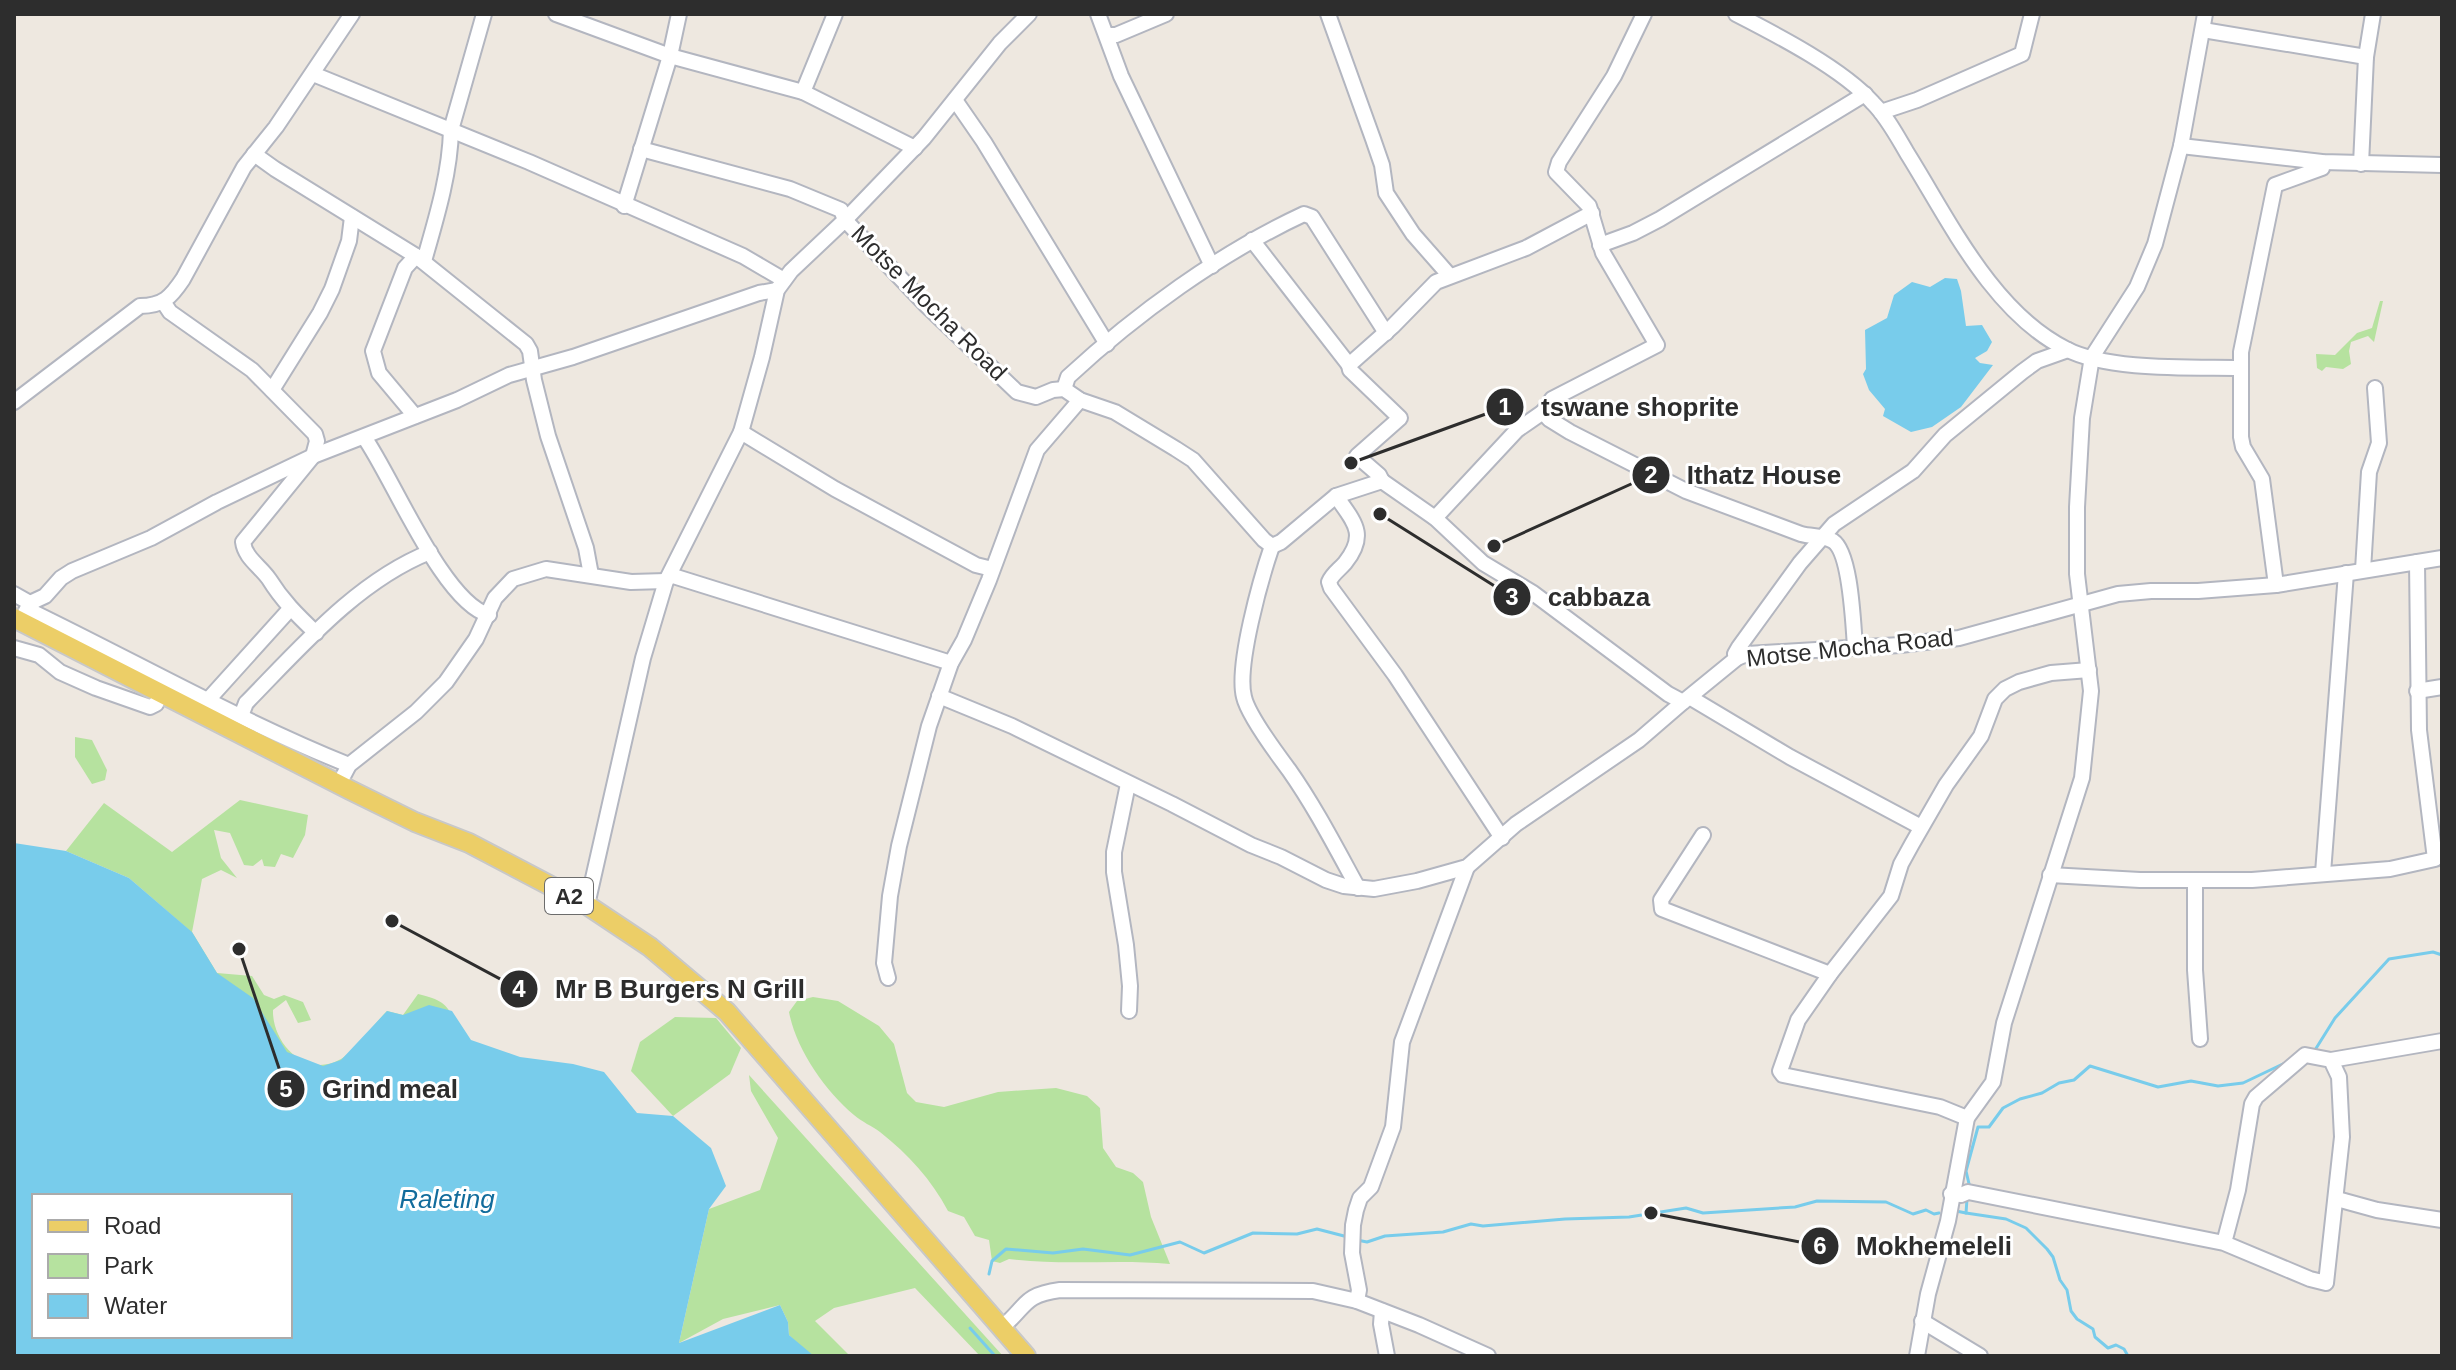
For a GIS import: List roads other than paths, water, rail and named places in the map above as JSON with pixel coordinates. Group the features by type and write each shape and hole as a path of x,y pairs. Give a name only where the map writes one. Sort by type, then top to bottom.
{"main road":[{"name":"A2","path":"18,619 415,822 469,843 587,905 650,947 727,1012 1026,1356"}],"street":[{"path":"14,402 140,306 164,303 183,279 244,167 313,74 352,14"},
{"path":"415,416 379,373 373,351 405,268 420,258 440,203 451,147 451,130 484,14"},
{"path":"556,14 670,56 803,92 915,148"},
{"path":"624,206 670,56 679,14"},
{"path":"803,92 835,14"},
{"path":"641,149 790,189 841,210 845,220 915,148 1000,43 1029,14"},
{"path":"1098,14 1142,123 1212,266"},
{"path":"1107,35 1116,35 1166,14"},
{"path":"1328,14 1382,165 1386,193 1413,234 1449,275"},
{"path":"1435,518 1517,430 1543,412 1552,399 1657,345 1600,245 1592,213 1582,198 1562,181 1556,168 1614,76 1644,14"},
{"path":"1736,14 1781,37 1865,94 1881,112 1980,270 2014,309 2049,339 2068,350 2092,357 2142,364 2240,368"},
{"path":"1881,112 1917,100 2022,54 2032,14"},
{"path":"1917,1356 1922,1321 1948,1221 1967,1118 1993,1082 2004,1023 2082,778 2089,715 2089,670 2077,574 2079,463 2086,387 2092,357 2129,301 2146,268 2181,146 2205,14"},
{"path":"2361,164 2366,57 2373,14"},
{"path":"2203,30 2366,57"},
{"path":"313,74 743,256 781,285"},
{"path":"1600,245 1660,219 1865,94"},
{"path":"955,100 984,142 1107,344"},
{"path":"2181,146 2322,162 2442,165"},
{"path":"254,154 420,258 427,267 526,344 548,436 586,548 591,575"},
{"path":"2276,585 2262,479 2243,447 2241,437 2240,368 2275,185 2322,168 2322,162"},
{"path":"1272,546 1193,460 1115,412 1080,400 1064,389 1068,377 1150,309 1212,266 1252,240 1308,213 1386,333"},
{"path":"1349,365 1386,333 1428,287 1449,275 1526,248 1592,213"},
{"path":"272,390 332,289 349,241 352,217"},
{"name":"Motse Mocha Road","path":"781,285 845,220 927,306 1017,392 1036,397 1064,389"},
{"path":"1252,240 1350,370 1400,418 1357,456 1382,481 1435,518 1483,563 1533,593 1668,694 1687,700 1921,827"},
{"path":"18,619 30,603 45,596 72,571 151,538 313,456 509,375 781,285"},
{"path":"587,905 643,658 668,578 741,432 781,285"},
{"path":"164,303 170,312 252,370 315,434 317,441 313,456 243,542 249,557 290,609 316,633"},
{"path":"1737,658 1735,654 1739,647 1821,537 1851,511 1913,471 1945,435 2022,372 2037,361 2068,350"},
{"path":"2363,570 2369,472 2379,443 2375,388"},
{"path":"888,978 884,963 890,896 899,846 919,760 939,696 951,663 969,630 1037,450 1080,400"},
{"path":"1543,412 1570,432 1686,491 1801,534 1835,542 1844,557 1855,646"},
{"path":"741,432 835,489 976,565 992,569"},
{"path":"364,437 430,552 466,601 481,613 489,615"},
{"path":"1272,546 1336,496 1382,481"},
{"path":"1336,496 1354,521 1359,535 1352,554 1331,577 1331,588 1395,675 1502,838"},
{"path":"1272,546 1249,637 1242,679 1244,699 1274,752 1323,824 1358,888"},
{"path":"241,716 246,703 361,593 412,559 430,552"},
{"name":"Motse Mocha Road","path":"1467,867 1516,824 1639,740 1737,658 1759,652 1900,645 1959,638 2118,594 2276,585 2442,558"},
{"path":"2050,875 2252,880 2390,869 2435,859 2434,797 2417,691 2417,562"},
{"path":"339,784 349,765 416,712 446,682 476,639 503,586 521,575 546,569 631,582 668,578 951,663"},
{"path":"2323,873 2346,573"},
{"path":"14,594 30,603 33,612 207,701 349,765"},
{"path":"207,701 290,609"},
{"path":"14,648 39,655 60,672 131,702 150,707 156,704 161,693"},
{"path":"1967,1118 1940,1107 1781,1074 1798,1020 1891,896 1901,864 1946,785 1981,736 1995,699 2019,682 2051,673 2089,670"},
{"path":"2417,691 2442,687"},
{"path":"939,696 1012,726 1326,880 1358,888 1394,886 1467,867"},
{"path":"1128,784 1114,852 1114,872 1126,945 1129,1011"},
{"path":"1703,835 1661,900 1662,909 1830,974"},
{"path":"1357,1301 1359,1290 1352,1253 1356,1210 1360,1198 1373,1181 1393,1127 1402,1042 1467,867"},
{"path":"2195,880 2195,970 2200,1039"},
{"path":"2224,1243 2238,1190 2252,1104 2256,1097 2305,1055 2331,1060 2442,1041"},
{"path":"1951,1194 1968,1192 2224,1243 2326,1283 2342,1137 2339,1077 2331,1060"},
{"path":"2337,1199 2377,1210 2442,1220"},
{"path":"1001,1328 1024,1302 1039,1293 1060,1290 1313,1291 1357,1301 1488,1356"},
{"path":"1382,1311 1381,1324 1387,1356"},
{"path":"1922,1321 1980,1356"}],"water":[{"path":"1945,278 1957,279 1966,326 1982,325 1992,342 1987,351 1975,358 1980,363 1993,365 1961,407 1932,427 1911,432 1883,416 1885,409 1869,390 1863,374 1866,369 1865,330 1887,318 1894,295 1912,282 1930,287"},
{"name":"Raleting","path":"14,843 66,851 129,878 192,932 217,973 253,998 287,1052 323,1066 341,1060 387,1011 403,1015 429,1005 452,1011 471,1040 520,1057 573,1064 604,1072 637,1113 673,1116 711,1148 726,1186 709,1209 679,1343 780,1305 788,1322 789,1335 814,1356 14,1356"}],"waterway":[{"path":"2315,1050 2335,1018 2389,959 2433,952 2442,955"},
{"path":"1970,1188 1966,1171 1978,1127 1989,1127 2003,1108 2059,1083 2074,1080 2090,1066 2158,1087 2191,1081 2218,1086 2243,1083 2287,1062"},
{"path":"1956,1211 1966,1213 1967,1199"},
{"path":"1357,1240 1367,1242 1385,1236 1443,1232 1471,1224 1483,1226 1629,1217 1686,1208 1703,1213 1795,1207 1817,1201 1886,1202 1913,1214 1926,1210 1939,1213"},
{"path":"1966,1213 2006,1219 2026,1228 2053,1257 2060,1280 2067,1290 2071,1311 2077,1319 2093,1329 2095,1337 2108,1348 2116,1345 2124,1349 2128,1356"},
{"path":"989,1274 992,1261 1006,1249 1053,1253 1083,1249 1130,1255 1180,1242 1204,1253 1253,1233 1297,1234 1317,1229 1344,1236"},
{"path":"970,1328 995,1356"}],"place":[{"name":"tswane shoprite","path":"1351,463"},
{"name":"cabbaza","path":"1380,514"},
{"name":"Ithatz House","path":"1494,546"},
{"name":"Mr B Burgers N Grill","path":"392,921"},
{"name":"Grind meal","path":"239,949"},
{"name":"Mokhemeleli","path":"1651,1213"}]}
